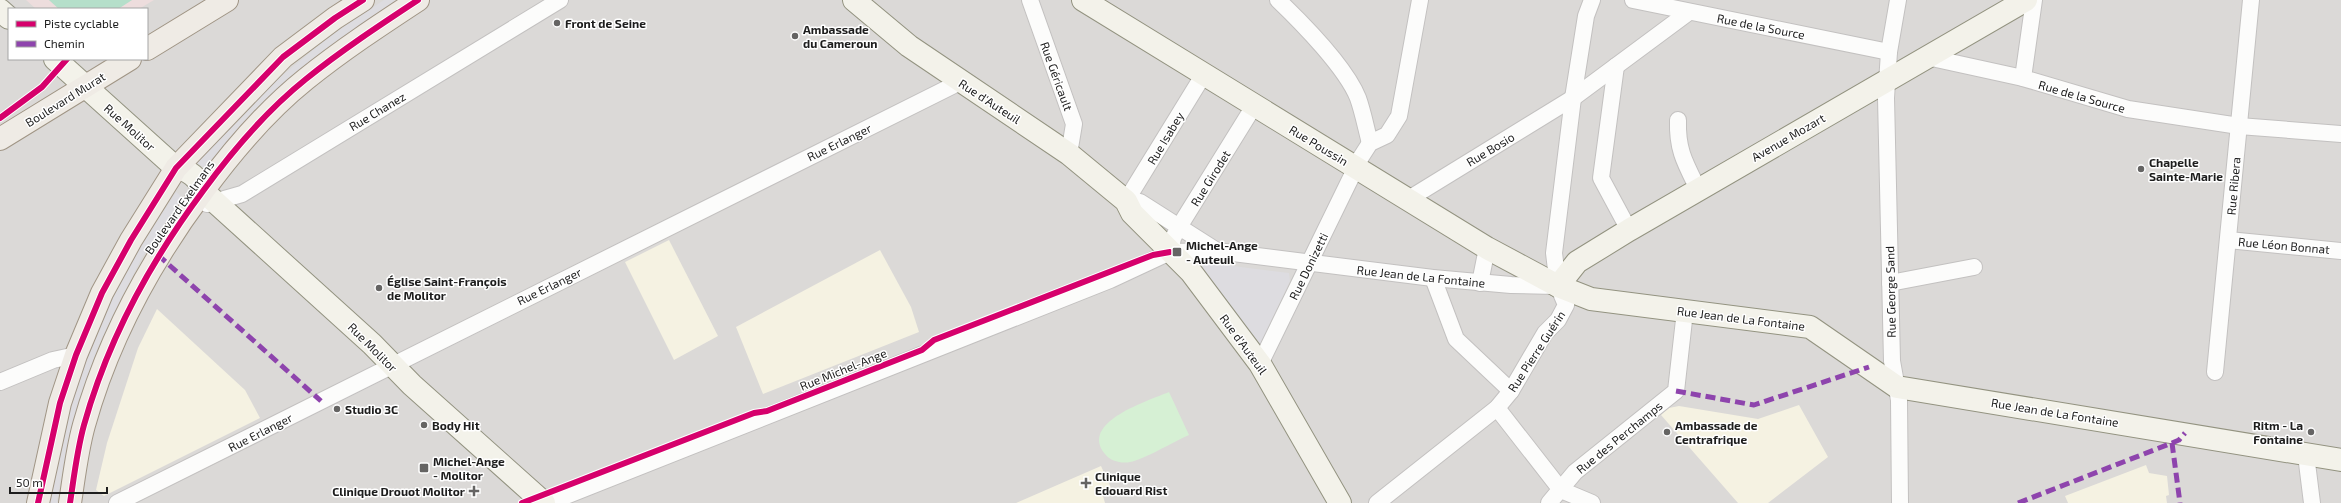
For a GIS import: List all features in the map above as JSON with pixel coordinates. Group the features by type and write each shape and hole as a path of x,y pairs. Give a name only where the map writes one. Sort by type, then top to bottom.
{"main road":[{"path":"148,47 227,0"},
{"name":"Boulevard Exelmans","path":"38,503 60,403 76,355 102,293 131,240 176,168 283,57 335,18 363,0"},
{"name":"Boulevard Exelmans","path":"70,503 84,426 106,358 130,305 158,255 189,208 209,197 250,131 305,79 360,39 418,0"},
{"name":"Boulevard Murat","path":"0,139 85,85 128,60"}],"street":[{"name":"Rue Chanez","path":"209,197 242,194 560,0"},
{"name":"Rue d'Auteuil","path":"854,0 909,46 960,82 1069,154 1126,201 1132,213 1191,272 1260,364 1340,503"},
{"name":"Rue Géricault","path":"1030,0 1074,124 1069,154"},
{"name":"Rue Poussin","path":"1083,0 1254,106 1363,154 1407,200 1487,248 1558,286"},
{"path":"1278,0 1306,27 1339,68 1358,97 1363,154"},
{"path":"1363,154 1387,136 1395,126 1399,116 1420,0"},
{"name":"Rue Pierre Guérin","path":"1377,503 1497,408 1510,391 1545,333 1558,320 1566,305 1558,286 1554,253 1573,98 1586,16 1592,0"},
{"name":"Rue de la Source","path":"1633,0 1691,6 1889,52"},
{"name":"Rue George Sand","path":"1898,0 1889,52 1887,80 1892,361 1899,400 1900,503"},
{"name":"Avenue Mozart","path":"1558,286 1577,262 1629,230 2026,0"},
{"path":"2023,78 2034,0"},
{"name":"Rue Ribera","path":"2215,372 2251,0"},
{"name":"Rue Bosio","path":"1407,200 1573,98 1616,66 1691,6"},
{"path":"0,10 8,17"},
{"name":"Rue de la Source","path":"1927,57 2023,78 2112,106 2239,126 2341,134"},
{"name":"Rue Molitor","path":"56,60 176,168 176,176 195,192 209,197 372,344 390,365 544,503"},
{"path":"1616,66 1601,178 1629,230"},
{"name":"Rue Isabey","path":"1126,201 1204,74"},
{"name":"Rue Erlanger","path":"117,503 390,365 960,82"},
{"name":"Rue Girodet","path":"1170,252 1173,238 1179,227 1254,106"},
{"path":"1678,120 1677,138 1681,155 1698,189"},
{"name":"Rue Donizetti","path":"1260,364 1363,154"},
{"name":"Rue d'Auteuil","path":"1126,201 1140,202 1217,251"},
{"name":"Rue Léon Bonnat","path":"2228,240 2341,251"},
{"path":"1480,283 1487,248"},
{"name":"Rue Jean de La Fontaine","path":"1170,252 1217,251 1480,283 1558,286 1590,299 1810,327 1897,387 2208,436 2306,455 2341,460"},
{"name":"Rue Michel-Ange","path":"548,503 1102,283 1157,260 1170,252"},
{"path":"1890,283 1974,267"},
{"path":"1433,278 1456,339 1510,391"},
{"name":"Rue des Perchamps","path":"1549,503 1575,472 1676,391 1686,311"},
{"path":"0,382 53,360 76,355"},
{"path":"1497,408 1561,490 1592,503"},
{"path":"2306,455 2312,503"}],"shaded area":[{"path":"0,0 2341,0 2341,503 0,503"},
{"path":"26,0 49,0 58,8 35,8"},
{"path":"132,0 154,0 141,8 120,8"},
{"path":"384,0 396,0 313,60 262,105 204,168 196,162 277,80 330,36"},
{"path":"176,192 184,199 158,237 153,240 141,259 98,347 69,438 57,501 58,503 45,503 75,388 106,310 135,255"},
{"path":"669,240 718,336 674,360 625,262"},
{"path":"880,250 911,307 919,332 763,394 736,327"},
{"path":"1203,259 1215,260 1217,264 1289,273 1290,281 1260,344 1256,344 1197,266"},
{"path":"157,309 245,390 260,418 104,496 96,490 107,443 138,348"},
{"path":"1799,405 1828,457 1768,503 1738,503 1661,415 1669,408 1679,406 1758,419"},
{"path":"2146,465 2149,473 2167,476 2169,495 2166,496 2167,503 2068,503 2065,496"},
{"name":"Clinique Edouard Rist","path":"1101,466 1113,492 1103,496 1105,503 1016,503"}],"green space":[{"path":"49,0 132,0 120,8 58,8"},
{"path":"1169,392 1189,435 1136,461 1127,463 1120,462 1113,460 1105,454 1099,443 1101,432 1108,423 1119,414"}],"marked path":[{"path":"158,255 321,401"},
{"path":"1676,391 1754,405 1869,367"},
{"path":"2018,503 2172,443 2179,440 2185,433"},
{"path":"2172,443 2180,503"}],"cycle path":[{"path":"38,503 60,403 76,355 102,293 131,240 176,168 283,57 335,18 363,0"},
{"path":"70,503 84,425 105,362 133,302 165,245 214,176 238,146 277,104 333,58 418,0"},
{"path":"0,118 42,87 66,60"},
{"path":"522,503 754,413 767,411 922,350 934,340 1153,255 1170,252"}],"place":[{"name":"Front de Seine","path":"557,23"},
{"name":"Ambassade du Cameroun","path":"795,36"},
{"name":"Chapelle Sainte-Marie","path":"2141,169"},
{"name":"Michel-Ange - Auteuil","path":"1177,252"},
{"name":"Église Saint-François de Molitor","path":"379,288"},
{"name":"Studio 3C","path":"337,409"},
{"name":"Body Hit","path":"424,425"},
{"name":"Ambassade de Centrafrique","path":"1667,432"},
{"name":"Ritm - La Fontaine","path":"2311,432"},
{"name":"Michel-Ange - Molitor","path":"424,468"},
{"name":"Clinique Edouard Rist","path":"1086,483"},
{"name":"Clinique Drouot Molitor","path":"474,491"}]}
